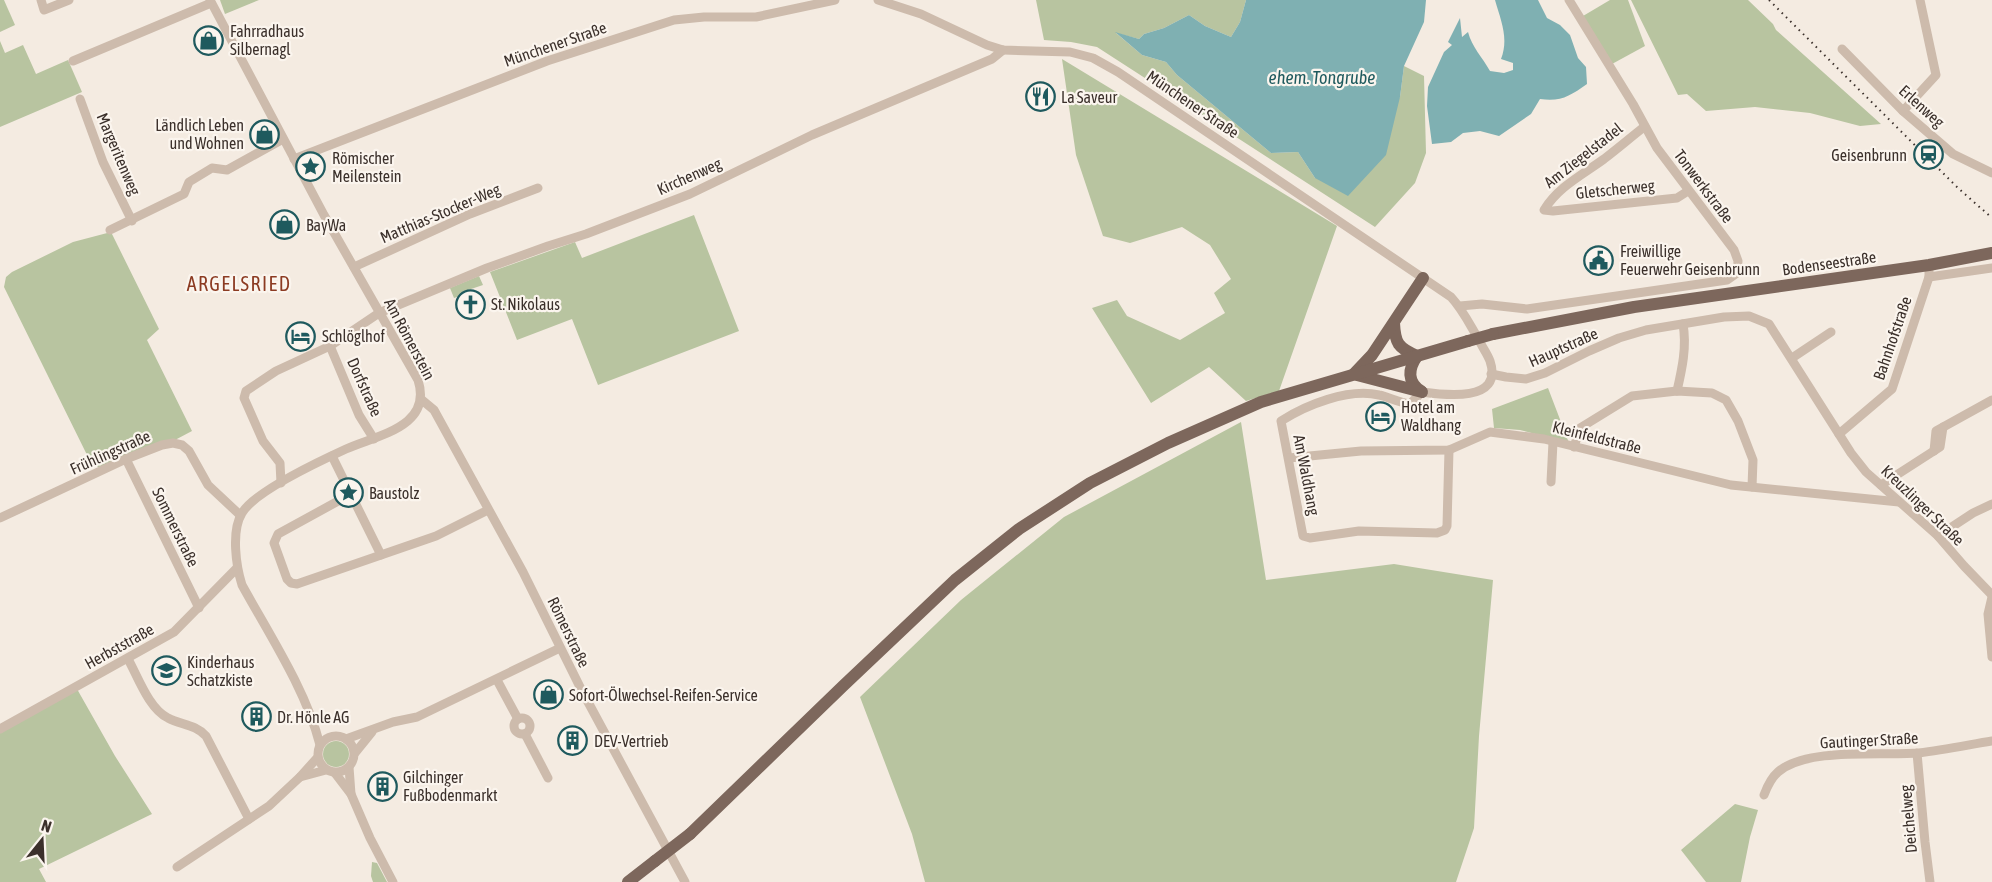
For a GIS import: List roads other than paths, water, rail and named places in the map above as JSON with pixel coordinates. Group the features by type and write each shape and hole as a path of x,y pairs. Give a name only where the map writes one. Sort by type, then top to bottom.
{"main road":[{"name":"Bodenseestraße","path":"628,882 690,834 955,580 1019,529 1090,483 1168,443 1261,402 1493,334 1634,307 1929,271 1992,253"},
{"path":"1422,392 1353,375 1372,355 1423,278"},
{"path":"1394,323 1398,344 1402,349 1417,356 1412,365 1411,382 1422,392"}],"street":[{"path":"41,0 44,10 69,0"},
{"name":"Münchener Straße","path":"294,159 547,61 674,20 704,17 756,17 835,0"},
{"name":"Münchener Straße","path":"878,0 921,14 1003,51 1070,52 1093,58 1110,67 1423,278 1460,306"},
{"name":"Tonwerkstraße","path":"1460,306 1482,304 1527,309 1726,280 1734,276 1738,269 1734,250 1688,191 1644,127 1633,104 1569,0"},
{"path":"1903,111 1936,75 1920,0"},
{"path":"73,61 211,1"},
{"name":"Am Römerstein","path":"211,1 294,159 422,390 422,400 416,411 403,425 374,439 347,448 281,483 249,504 240,515"},
{"name":"Erlenweg","path":"1842,49 1903,111 1953,154 1992,173"},
{"name":"Kirchenweg","path":"380,313 497,264 586,234 690,194 812,135 992,59 1003,51"},
{"name":"Margeritenweg","path":"80,99 103,162 132,221"},
{"name":"Am Ziegelstadel","path":"1544,210 1550,200 1573,180 1644,127"},
{"path":"110,230 184,194 189,182 212,168 227,170 283,138"},
{"name":"Matthias-Stocker-Weg","path":"354,267 470,214 538,188"},
{"name":"Gletscherweg","path":"1544,210 1553,211 1677,198 1688,191"},
{"path":"1929,271 1992,268"},
{"name":"Bahnhofstraße","path":"1839,434 1892,388 1929,271"},
{"path":"1422,392 1451,396 1465,395 1484,387 1491,374 1489,359 1460,306"},
{"name":"Dorfstraße","path":"300,473 280,463 263,441 244,394 276,371 330,346 380,313"},
{"name":"Hauptstraße","path":"1491,374 1526,379 1545,373 1619,338 1646,330 1724,317 1749,316 1769,324 1839,434"},
{"path":"1677,391 1683,364 1685,335 1683,324"},
{"path":"1792,358 1831,332"},
{"name":"Dorfstraße","path":"330,346 359,415 374,439"},
{"path":"1574,447 1580,428 1632,396 1677,391 1712,393 1726,400 1735,415 1753,460 1752,487"},
{"name":"Am Waldhang","path":"1422,392 1410,404 1378,395 1362,394 1329,399 1281,421 1304,536 1310,538 1359,531 1437,533 1445,530 1449,450"},
{"name":"Römerstraße","path":"422,400 434,410 523,572 586,700 685,882"},
{"path":"1881,484 1940,447 1943,427 1992,400"},
{"name":"Kleinfeldstraße","path":"1288,458 1361,451 1449,450 1490,432 1553,442 1731,485 1899,502"},
{"name":"Kreuzlinger Straße","path":"1839,434 1866,472 1938,536 1992,596"},
{"path":"1551,482 1553,442"},
{"name":"Frühlingstraße","path":"0,518 126,459 173,443 183,445 189,451 208,485 240,515"},
{"path":"332,456 381,555"},
{"name":"Sommerstraße","path":"126,459 199,608"},
{"path":"280,463 281,483"},
{"path":"351,495 278,534 275,538 274,543 287,579 291,583 297,584 436,536 488,510"},
{"path":"1938,536 1973,513 1992,504"},
{"path":"177,867 269,806 318,757 320,745 312,718 291,674 242,585 236,568 240,515"},
{"name":"Herbststraße","path":"0,729 174,632 236,568"},
{"path":"1992,596 1988,614 1992,657"},
{"path":"312,718 335,736 346,739 393,722 417,717 560,648"},
{"path":"128,659 154,707 168,719 197,728 206,736 249,819"},
{"path":"497,680 518,719 514,726 515,731 525,734 548,778"},
{"path":"373,730 355,753 349,767 351,794 370,838 393,882"},
{"path":"320,745 324,740 335,736"},
{"path":"346,739 355,753"},
{"name":"Gautinger Straße","path":"1764,795 1768,784 1780,770 1803,760 1830,756 1917,753 1992,741"},
{"name":"Deichelweg","path":"1917,753 1924,842 1930,882"},
{"path":"318,757 322,766 330,771 351,794"},
{"path":"300,777 345,770 349,767"}],"water":[{"name":"ehem. Tongrube","path":"1246,0 1426,0 1424,22 1404,66 1400,97 1386,155 1348,196 1315,178 1298,152 1271,153 1177,75 1166,62 1142,55 1115,32 1139,39 1144,34 1164,28 1189,15 1205,26 1231,37 1240,22"},
{"path":"1495,0 1538,0 1547,18 1560,25 1570,35 1578,58 1586,67 1587,84 1565,97 1554,100 1540,99 1531,114 1499,136 1480,131 1463,133 1451,142 1432,144 1427,106 1428,87 1444,52 1452,45 1448,42 1460,18 1462,37 1468,32 1490,71 1504,73 1513,70 1513,63 1501,59 1504,37"}],"railway":[{"path":"1769,0 1958,188 1992,218"}],"place":[{"name":"Fahrradhaus Silbernagl","path":"209,40"},
{"name":"La Saveur","path":"1040,97"},
{"name":"Ländlich Leben und Wohnen","path":"265,134"},
{"name":"Geisenbrunn","path":"1928,155"},
{"name":"Römischer Meilenstein","path":"311,167"},
{"name":"BayWa","path":"285,225"},
{"name":"Freiwillige Feuerwehr Geisenbrunn","path":"1599,260"},
{"name":"St. Nikolaus","path":"470,304"},
{"name":"Schlöglhof","path":"301,336"},
{"name":"Hotel am Waldhang","path":"1380,416"},
{"name":"Baustolz","path":"348,493"},
{"name":"Kinderhaus Schatzkiste","path":"166,671"},
{"name":"Sofort-Ölwechsel-Reifen-Service","path":"548,695"},
{"name":"Dr. Hönle AG","path":"256,717"},
{"name":"DEV-Vertrieb","path":"573,741"},
{"name":"Gilchinger Fußbodenmarkt","path":"382,786"}],"district":[{"name":"ARGELSRIED","path":"239,284"}]}
